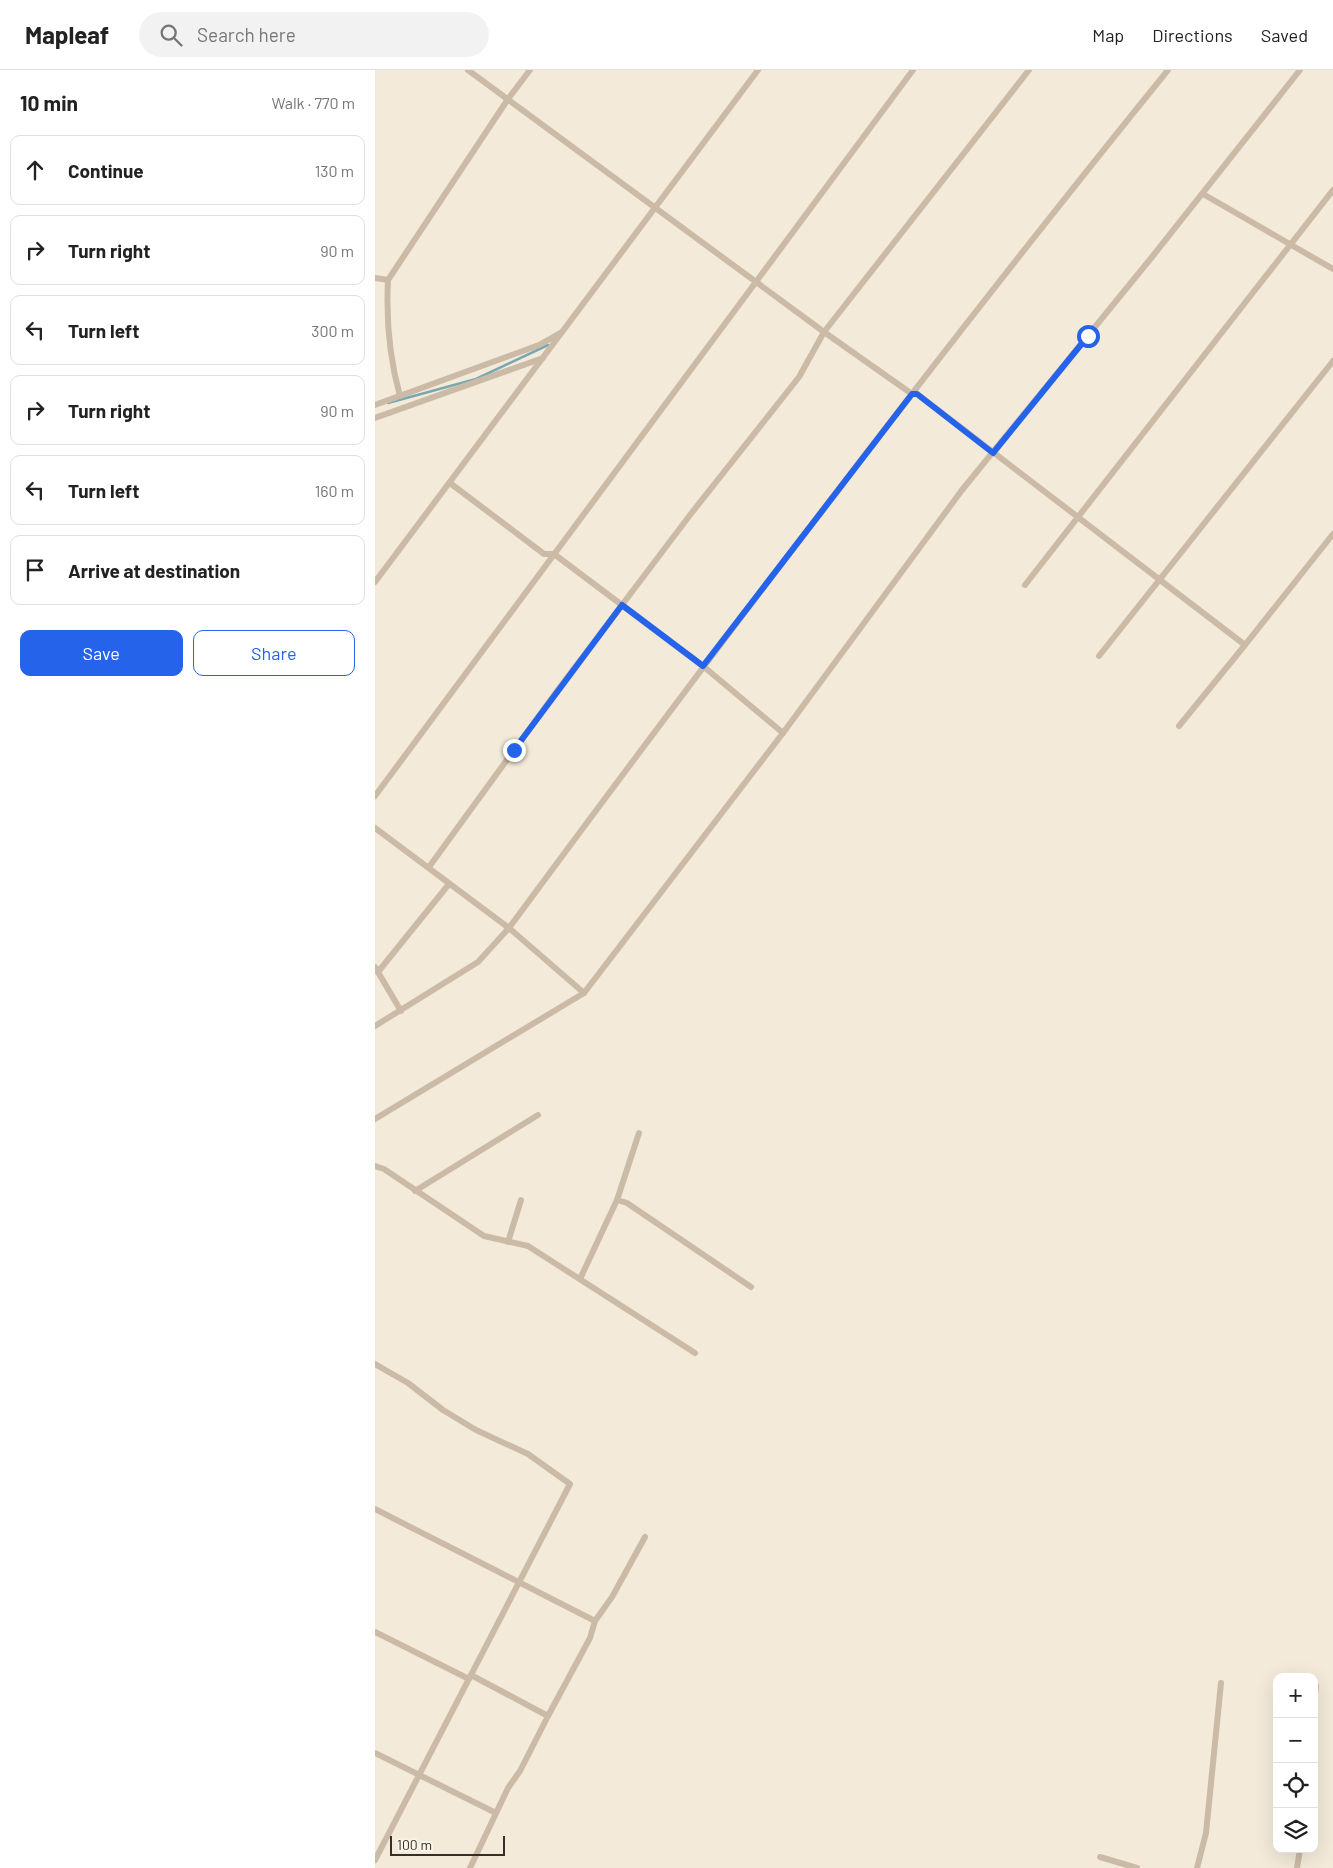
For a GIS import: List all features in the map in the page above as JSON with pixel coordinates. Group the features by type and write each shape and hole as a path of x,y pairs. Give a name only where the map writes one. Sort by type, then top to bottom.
{"street":[{"path":"468,70 824,332 912,394 917,394 1079,516 1245,645"},
{"path":"400,396 390,353 386,316 388,280 508,99 530,70"},
{"path":"375,582 657,209 759,70"},
{"path":"375,796 913,70"},
{"path":"429,868 622,605 799,377 824,332 1029,70"},
{"path":"375,1026 478,962 509,928 703,666 912,394 1168,70"},
{"path":"375,1119 585,993 783,733 956,498 1203,194 1300,70"},
{"path":"1025,585 1333,190"},
{"path":"1203,194 1333,268"},
{"path":"375,278 388,280"},
{"path":"375,405 539,345 565,331"},
{"path":"375,418 544,358"},
{"path":"1099,656 1333,361"},
{"path":"450,482 545,554 554,554 703,666 783,733"},
{"path":"1179,726 1333,534"},
{"path":"375,828 509,928 585,993"},
{"path":"401,1011 377,970 449,884"},
{"path":"415,1191 538,1115"},
{"path":"581,1279 617,1200 639,1133"},
{"path":"375,1166 384,1169 484,1236 527,1246 695,1353"},
{"path":"508,1242 521,1200"},
{"path":"617,1200 627,1203 751,1287"},
{"path":"375,1364 408,1383 443,1410 476,1430 528,1454 570,1484 375,1860"},
{"path":"375,1509 595,1621"},
{"path":"470,1868 496,1813 590,1638 595,1621 612,1597 645,1537"},
{"path":"375,1632 548,1716"},
{"path":"1197,1868 1205,1833 1221,1683"},
{"path":"375,1753 496,1813"},
{"path":"1297,1868 1299,1853"},
{"path":"1100,1857 1137,1868"}],"waterway":[{"path":"388,403 476,379 548,345"}],"route":[{"path":"514,750 622,605 703,666 912,394 917,394 993,453 1088,336"}]}
